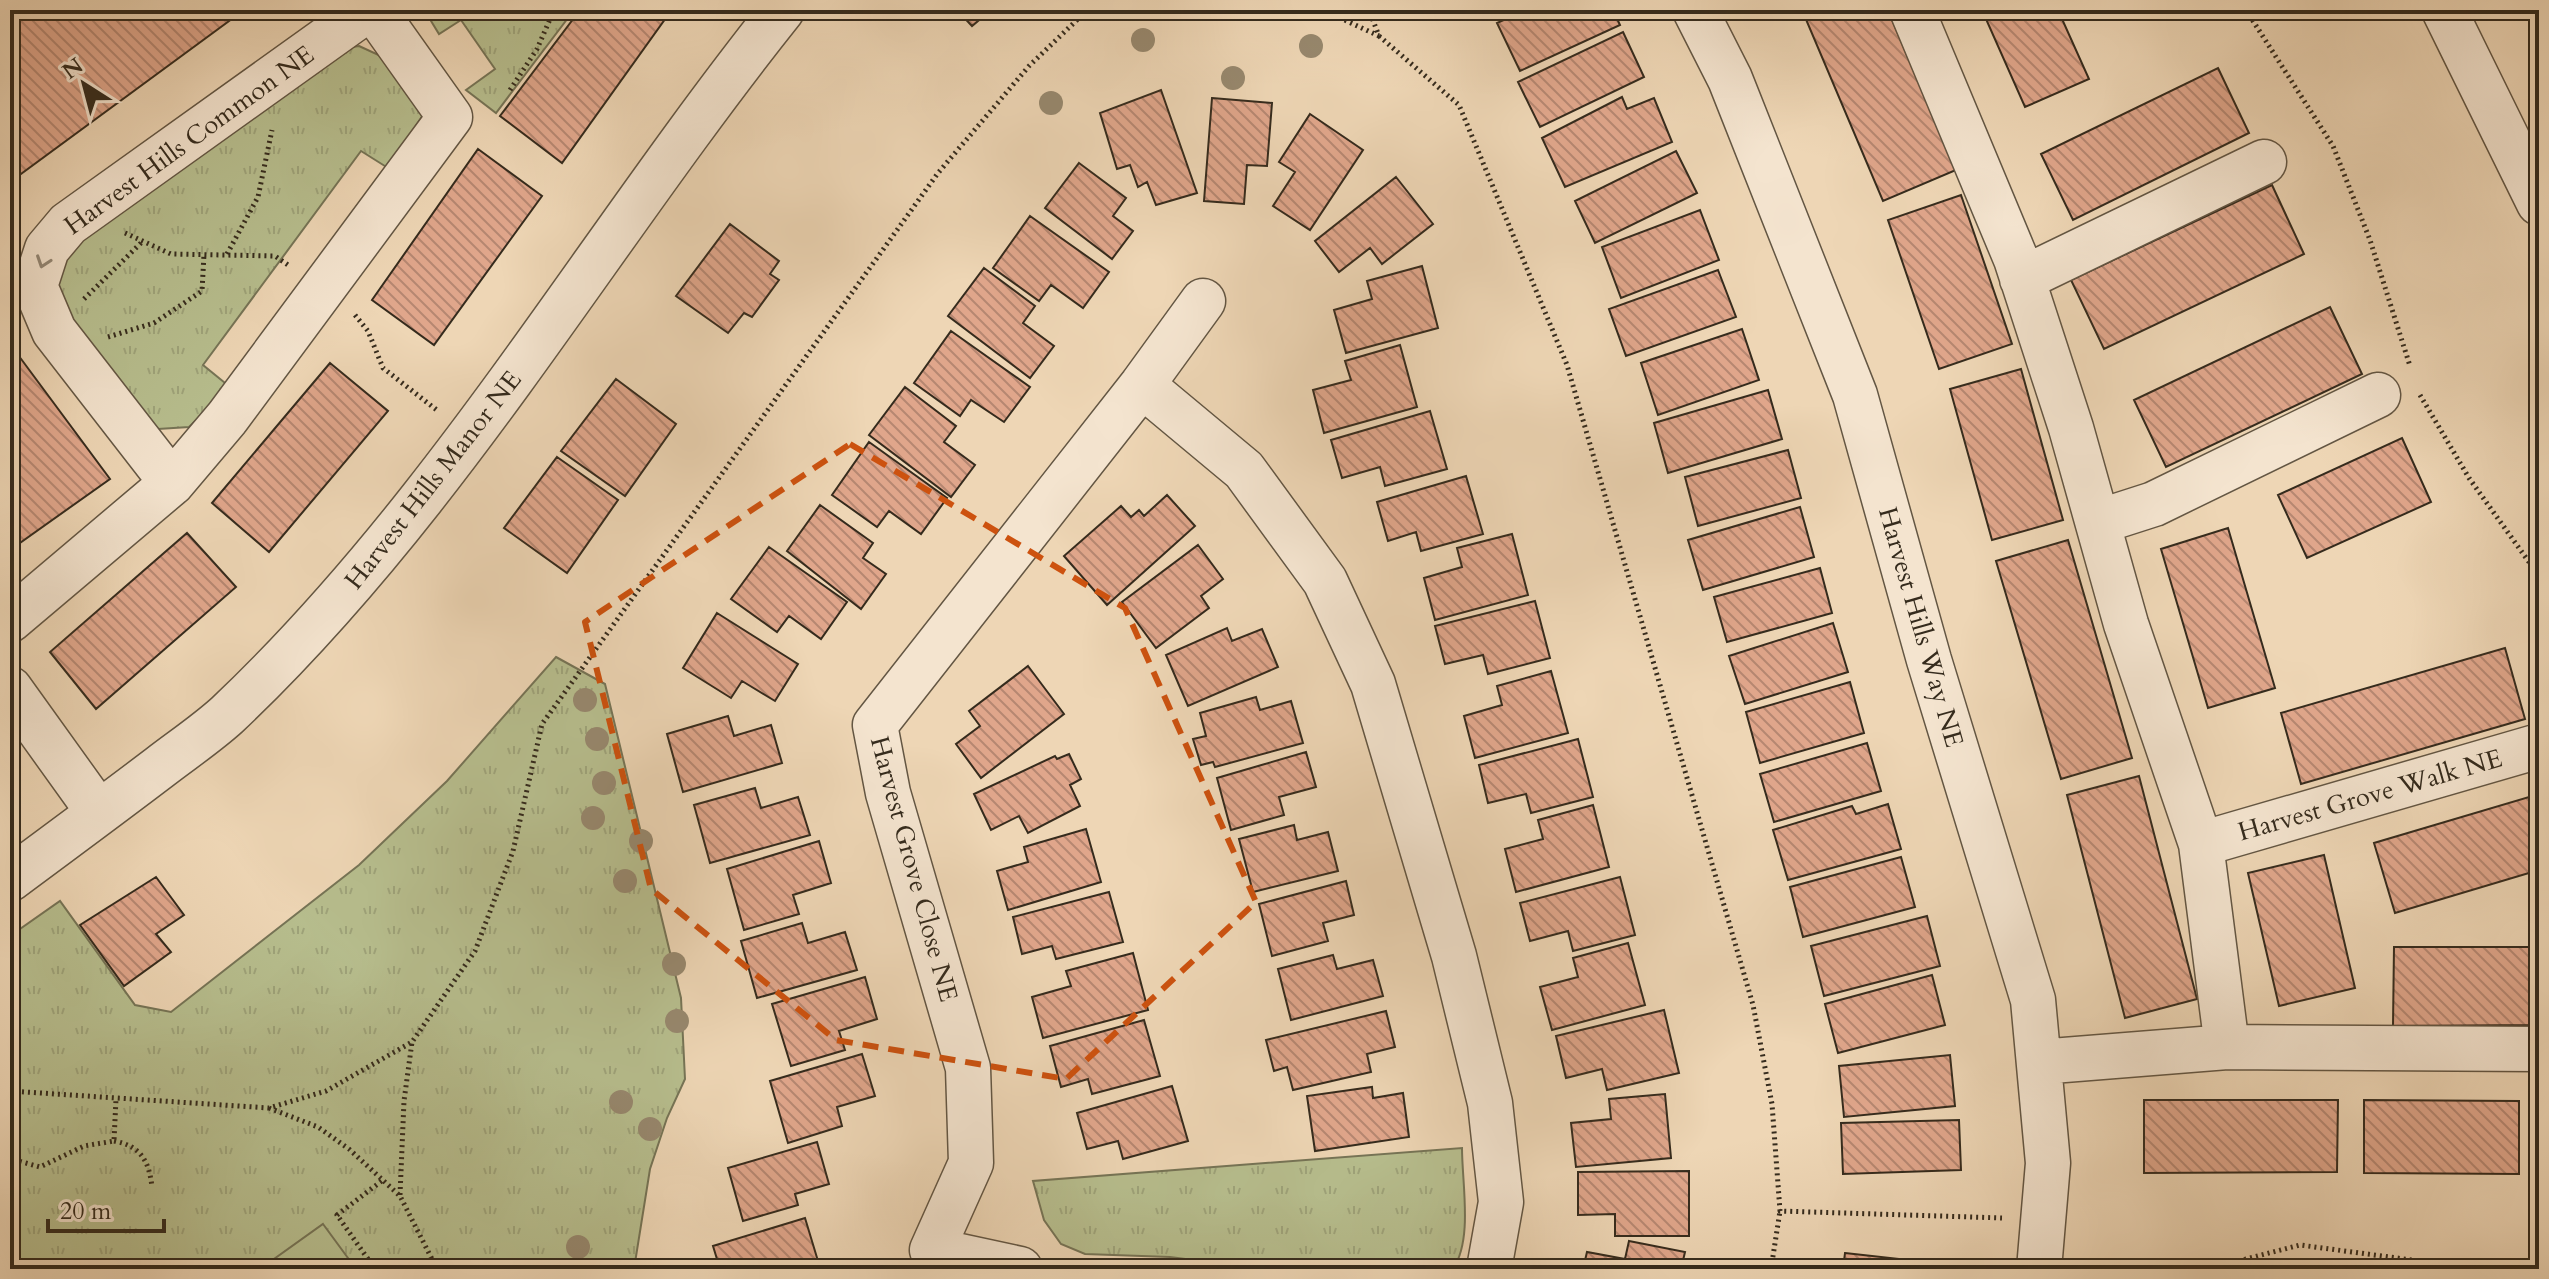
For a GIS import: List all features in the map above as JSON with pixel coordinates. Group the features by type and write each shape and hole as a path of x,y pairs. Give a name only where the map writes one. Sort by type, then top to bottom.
{"street":[{"name":"Harvest Hills Common NE","path":"172,483 54,331 35,286 47,249 68,224 367,10"},
{"path":"10,620 172,483 227,418 450,117 374,10"},
{"name":"Harvest Hills Manor NE","path":"10,879 225,717 344,595 447,469 655,177 782,10"},
{"name":"Harvest Hills Way NE","path":"1695,10 1730,79 1855,395 1929,660 2033,1000 2048,1163 2039,1269"},
{"path":"1912,10 2022,279 2098,522 2126,624 2201,844 2227,1047"},
{"path":"2444,10 2539,203"},
{"path":"2022,279 2264,162"},
{"name":"Harvest Grove Close NE","path":"1020,1269 932,1250 971,1163 968,1068 888,793 875,725 1142,385 1203,301"},
{"path":"2098,522 2154,504 2402,384"},
{"path":"1142,385 1244,470 1325,581 1373,684 1454,956 1490,1103 1501,1202 1489,1269"},
{"path":"10,689 99,813"},
{"name":"Harvest Grove Walk NE","path":"2201,844 2539,746"},
{"path":"2039,1062 2227,1047 2539,1049"}],"path":[{"path":"510,90 537,49 554,10"},
{"path":"269,1108 326,1091 412,1042 475,951 513,851 542,724 938,173 1029,66 1079,18 1114,10"},
{"path":"1323,10 1379,36 1459,105 1567,365 1753,1005 1772,1104 1780,1211 1771,1269"},
{"path":"1369,10 1379,36"},
{"path":"2246,10 2333,146 2370,240 2402,384 2539,576"},
{"path":"226,255 258,197 270,134 278,121"},
{"path":"118,230 171,254 275,256 298,272"},
{"path":"81,302 143,241"},
{"path":"105,338 154,323 202,291 204,254"},
{"path":"352,312 368,331 383,368 440,412"},
{"path":"400,1196 404,1101 412,1042"},
{"path":"10,1091 269,1108 318,1127 349,1149 400,1196 437,1269"},
{"path":"114,1141 116,1099"},
{"path":"10,1155 15,1160 40,1167 84,1146 114,1141 132,1145 144,1156 152,1187"},
{"path":"375,1269 337,1215 383,1180"},
{"path":"1780,1211 2010,1219"},
{"path":"2229,1269 2246,1259 2300,1245 2479,1269"}],"highlighted area":[{"path":"850,444 1125,608 1256,902 1066,1079 836,1040 651,889 585,622"}],"green space":[{"path":"436,10 574,10 496,113 466,90 495,69 461,20 439,34 428,16"},
{"path":"359,46 383,57 423,115 388,168 361,151 203,365 230,387 189,427 158,429 131,410 57,302 55,269 71,246 339,49"},
{"path":"556,657 605,684 681,998 685,1079 667,1118 650,1169 634,1269 10,1269 10,936 60,901 135,1005 171,1012 359,865 447,781"},
{"path":"1462,1148 1465,1227 1459,1257 1453,1269 1262,1269 1170,1257 1085,1254 1061,1244 1044,1220 1033,1181"},
{"path":"323,1224 356,1269 260,1269"}],"building":[{"path":"25,10 244,10 10,182 10,21"},
{"path":"580,10 660,10 668,15 562,163 500,116"},
{"path":"957,10 991,10 972,26"},
{"path":"1526,10 1613,10 1620,25 1520,71 1497,23"},
{"path":"1802,10 1888,10 1956,170 1883,201"},
{"path":"1982,10 2058,10 2089,79 2025,107"},
{"path":"1623,32 1644,77 1540,127 1518,82"},
{"path":"2218,68 2249,133 2073,220 2041,154"},
{"path":"1161,90 1197,193 1156,205 1147,182 1138,187 1130,165 1117,169 1100,113"},
{"path":"1622,97 1627,109 1654,98 1672,142 1565,187 1542,138"},
{"path":"1212,98 1272,103 1267,166 1247,165 1244,204 1204,201"},
{"path":"1310,114 1363,150 1310,230 1273,206 1295,172 1279,162"},
{"path":"478,149 542,196 434,345 372,300"},
{"path":"1676,151 1697,193 1595,243 1575,201"},
{"path":"1079,163 1126,198 1113,216 1133,231 1112,259 1045,208"},
{"path":"1396,177 1433,224 1382,264 1370,248 1339,272 1315,241"},
{"path":"2272,185 2304,254 2104,349 2071,280"},
{"path":"1961,195 2012,344 1939,369 1888,220"},
{"path":"1700,210 1719,260 1621,298 1602,247"},
{"path":"1030,216 1109,272 1083,308 1051,285 1039,301 993,268"},
{"path":"730,224 779,261 770,274 779,280 752,317 744,313 728,333 676,296"},
{"path":"1422,266 1438,328 1346,353 1334,310 1372,299 1367,281"},
{"path":"984,268 1035,306 1023,323 1054,346 1030,378 948,316"},
{"path":"1718,270 1736,317 1626,356 1609,309"},
{"path":"2330,307 2362,374 2166,467 2134,400"},
{"path":"1742,329 1759,380 1658,415 1641,363"},
{"path":"951,331 1030,387 1004,422 971,400 960,416 914,383"},
{"path":"10,344 110,479 10,550"},
{"path":"1400,345 1417,407 1324,433 1313,390 1351,380 1345,361"},
{"path":"330,363 388,411 269,552 212,503"},
{"path":"2021,369 2063,520 1992,540 1950,389"},
{"path":"616,379 676,424 625,496 561,451"},
{"path":"905,387 956,426 944,442 975,465 951,497 869,435"},
{"path":"1768,390 1782,439 1668,473 1654,423"},
{"path":"1430,411 1447,469 1385,486 1380,467 1342,478 1331,440"},
{"path":"2402,438 2431,502 2307,558 2278,495"},
{"path":"869,442 947,498 921,534 889,511 877,527 832,495"},
{"path":"1788,450 1801,498 1698,526 1685,477"},
{"path":"557,457 618,500 567,573 504,528"},
{"path":"1466,476 1483,534 1421,551 1416,532 1388,541 1377,502"},
{"path":"1167,495 1195,526 1107,605 1064,556 1121,506 1131,517 1139,510 1144,516"},
{"path":"820,505 873,543 863,558 886,574 861,609 787,551"},
{"path":"1800,507 1814,557 1703,590 1688,540"},
{"path":"2228,528 2275,688 2208,708 2161,549"},
{"path":"187,533 236,587 96,709 50,652"},
{"path":"1512,534 1528,595 1435,620 1424,578 1462,567 1457,548"},
{"path":"2068,540 2132,758 2061,779 1996,561"},
{"path":"1198,545 1223,579 1201,596 1209,608 1156,648 1122,602"},
{"path":"769,547 847,602 821,639 789,616 777,632 731,599"},
{"path":"1820,568 1832,613 1727,642 1714,597"},
{"path":"1535,601 1550,658 1488,674 1483,655 1445,664 1435,626"},
{"path":"717,613 798,664 775,701 742,681 731,698 683,668"},
{"path":"1833,623 1848,672 1745,704 1729,656"},
{"path":"1227,628 1232,641 1262,629 1278,667 1188,706 1166,655"},
{"path":"2505,648 2525,719 2301,784 2281,713"},
{"path":"1028,666 1064,714 981,778 956,744 980,726 969,711"},
{"path":"1551,671 1568,733 1475,758 1464,716 1502,705 1497,686"},
{"path":"1850,682 1864,733 1760,763 1746,712"},
{"path":"1256,697 1260,710 1291,701 1303,743 1215,767 1213,762 1201,765 1193,739 1206,736 1200,713"},
{"path":"728,716 734,736 771,725 782,763 683,792 667,734"},
{"path":"1578,739 1593,797 1531,813 1526,794 1488,803 1479,765"},
{"path":"1867,743 1881,791 1774,822 1760,774"},
{"path":"1306,752 1316,787 1279,797 1284,815 1231,830 1217,778"},
{"path":"1069,754 1081,779 1070,785 1080,806 1028,833 1019,816 991,830 974,794 1055,756 1057,759"},
{"path":"2139,776 2197,999 2125,1018 2067,795"},
{"path":"755,788 761,808 798,797 810,835 710,863 694,805"},
{"path":"2539,794 2539,870 2395,913 2374,843"},
{"path":"1888,804 1901,849 1788,880 1773,830 1852,806 1856,814"},
{"path":"1593,805 1609,867 1516,892 1505,849 1543,839 1538,820"},
{"path":"1294,825 1297,840 1328,832 1338,871 1253,892 1239,839"},
{"path":"1086,829 1101,882 1008,910 997,871 1028,862 1024,847"},
{"path":"819,841 831,883 793,895 799,914 744,930 727,869"},
{"path":"2324,855 2355,988 2279,1006 2248,873"},
{"path":"1901,857 1915,907 1803,937 1790,887"},
{"path":"156,877 184,915 156,934 171,952 124,986 80,925"},
{"path":"1620,877 1635,935 1573,951 1568,931 1530,941 1520,903"},
{"path":"1346,881 1354,915 1323,923 1328,941 1272,956 1259,904"},
{"path":"1109,892 1123,942 1056,959 1052,946 1022,954 1013,917"},
{"path":"1927,916 1940,966 1824,996 1811,946"},
{"path":"802,923 808,943 845,932 857,970 757,998 741,941"},
{"path":"1628,943 1645,1005 1552,1030 1540,987 1578,977 1573,958"},
{"path":"2394,947 2539,947 2539,1025 2393,1026"},
{"path":"1133,953 1148,1010 1043,1038 1032,997 1071,986 1066,971"},
{"path":"1333,955 1337,969 1373,960 1383,996 1291,1020 1278,969"},
{"path":"1932,975 1945,1025 1838,1053 1825,1004"},
{"path":"865,977 877,1019 839,1031 845,1050 791,1066 772,1004"},
{"path":"1664,1010 1679,1073 1607,1090 1602,1069 1566,1078 1556,1036"},
{"path":"1386,1011 1395,1047 1367,1054 1371,1072 1293,1090 1287,1067 1274,1071 1266,1040"},
{"path":"1144,1020 1160,1076 1092,1094 1088,1079 1061,1087 1050,1046"},
{"path":"862,1054 875,1096 837,1107 842,1126 788,1143 770,1081"},
{"path":"1950,1055 1955,1106 1844,1117 1839,1066"},
{"path":"1172,1086 1188,1141 1123,1159 1118,1141 1087,1149 1077,1113"},
{"path":"1372,1087 1373,1098 1403,1093 1409,1137 1315,1151 1307,1096"},
{"path":"1665,1094 1671,1158 1576,1167 1571,1123 1611,1119 1609,1099"},
{"path":"2144,1100 2338,1100 2337,1172 2144,1173"},
{"path":"2364,1100 2519,1101 2519,1174 2364,1173"},
{"path":"1959,1120 1961,1170 1843,1174 1841,1123"},
{"path":"817,1142 829,1184 795,1194 798,1205 743,1221 728,1168"},
{"path":"1689,1171 1689,1236 1615,1236 1615,1214 1578,1215 1578,1172"},
{"path":"805,1218 818,1261 790,1269 720,1269 713,1246"},
{"path":"1629,1241 1685,1252 1681,1269 1583,1269 1587,1252 1625,1259"},
{"path":"1845,1253 1954,1265 1953,1269 1843,1269"}]}
